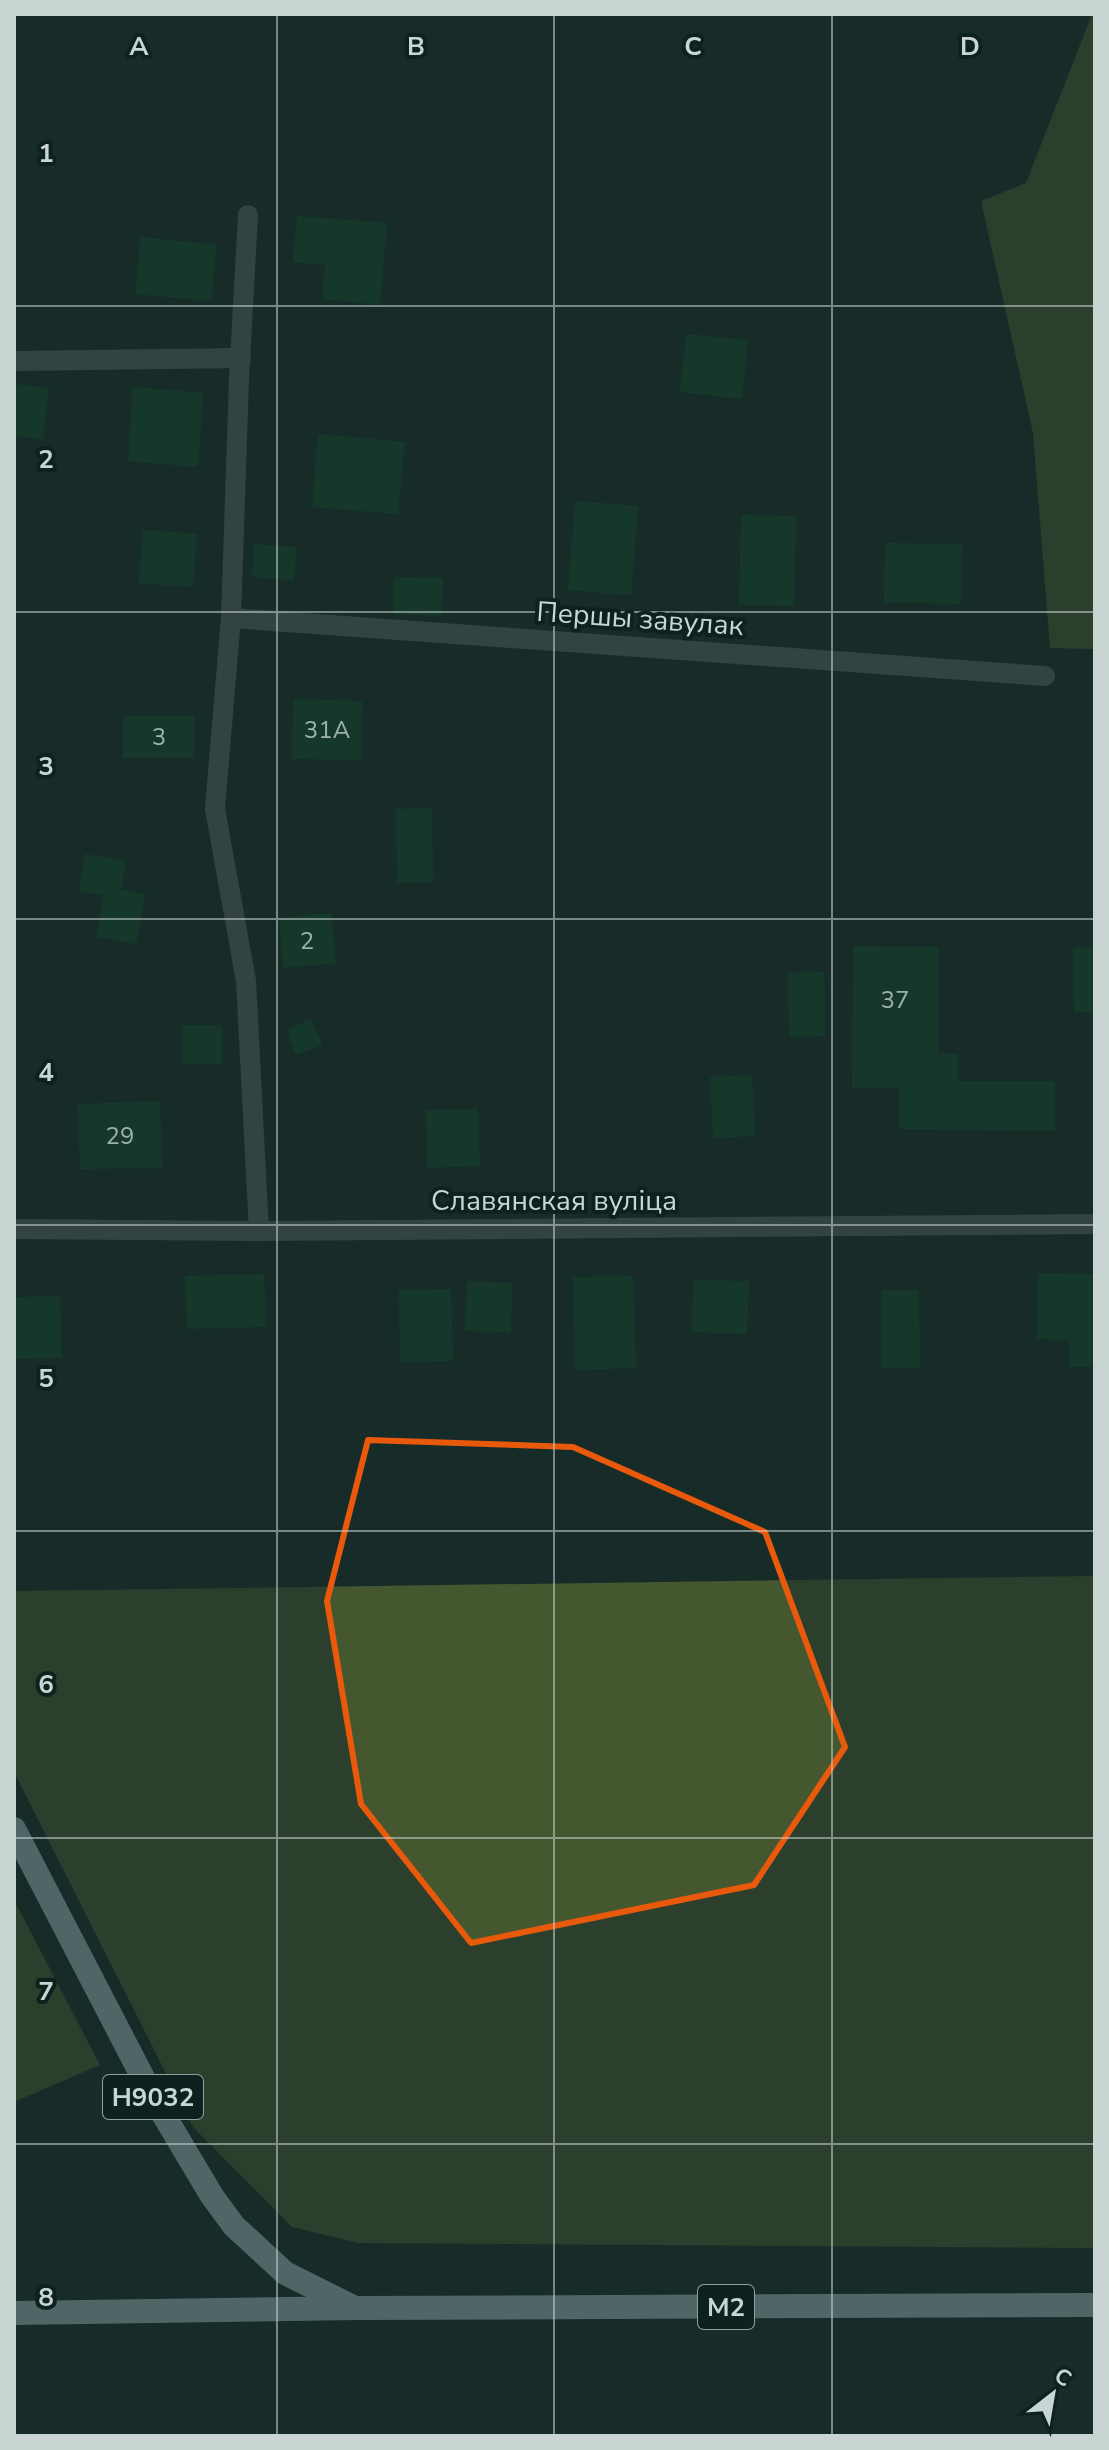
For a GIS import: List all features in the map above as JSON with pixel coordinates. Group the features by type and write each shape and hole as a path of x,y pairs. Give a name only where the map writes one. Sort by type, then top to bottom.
{"highway":[{"name":"Н9032","path":"14,1829 153,2097 212,2196 234,2226 285,2273 357,2308"},
{"name":"М2","path":"14,2313 357,2308 1095,2305"}],"street":[{"path":"248,215 231,618 215,809 246,981 259,1231"},
{"path":"14,361 241,358"},
{"name":"Першы завулак","path":"231,618 1045,676"},
{"name":"Славянская вуліца","path":"14,1229 259,1231 1095,1224"}],"highlighted area":[{"path":"368,1440 573,1447 765,1532 845,1747 754,1885 471,1943 361,1804 327,1601"}],"green space":[{"path":"1092,14 1095,14 1095,649 1050,648 1033,433 981,201 1026,183"},
{"path":"1095,1576 1095,2248 358,2243 292,2227 193,2127 14,1772 14,1591"},
{"path":"14,1900 100,2065 14,2102"}],"building":[{"path":"297,216 387,223 380,305 322,299 325,265 293,262"},
{"path":"141,237 217,245 211,301 135,294"},
{"path":"686,334 748,340 742,399 680,392"},
{"path":"14,384 49,388 43,439 14,436"},
{"path":"133,387 203,393 198,467 128,461"},
{"path":"318,434 405,442 398,514 312,507"},
{"path":"575,501 638,506 631,595 568,590"},
{"path":"741,515 796,516 794,606 739,605"},
{"path":"143,530 197,534 193,587 139,583"},
{"path":"885,543 962,544 961,604 884,602"},
{"path":"254,544 297,547 294,580 252,577"},
{"path":"394,577 443,578 441,616 393,614"},
{"path":"293,699 362,701 361,760 292,759"},
{"path":"123,716 194,716 194,758 123,758"},
{"path":"432,808 433,882 397,883 396,809"},
{"path":"85,854 126,861 121,890 145,894 136,944 96,937 104,895 79,891"},
{"path":"331,913 336,963 283,968 279,918"},
{"path":"853,946 938,947 938,1053 958,1054 958,1081 1055,1081 1055,1131 899,1129 899,1088 852,1088"},
{"path":"1095,947 1095,1012 1074,1012 1073,948"},
{"path":"824,972 825,1036 789,1037 788,973"},
{"path":"311,1019 322,1045 296,1055 286,1030"},
{"path":"183,1025 222,1025 222,1064 183,1064"},
{"path":"752,1075 755,1136 713,1138 710,1077"},
{"path":"160,1101 162,1168 80,1169 78,1104"},
{"path":"478,1109 480,1166 427,1168 426,1110"},
{"path":"1038,1273 1095,1274 1095,1367 1069,1367 1069,1340 1037,1339"},
{"path":"264,1274 266,1327 187,1329 185,1276"},
{"path":"633,1276 636,1368 575,1370 573,1277"},
{"path":"693,1280 749,1281 747,1334 692,1332"},
{"path":"467,1281 512,1283 511,1332 465,1331"},
{"path":"451,1289 453,1361 400,1362 399,1290"},
{"path":"881,1290 919,1290 920,1368 881,1368"},
{"path":"60,1296 62,1358 14,1359 14,1297"}]}
